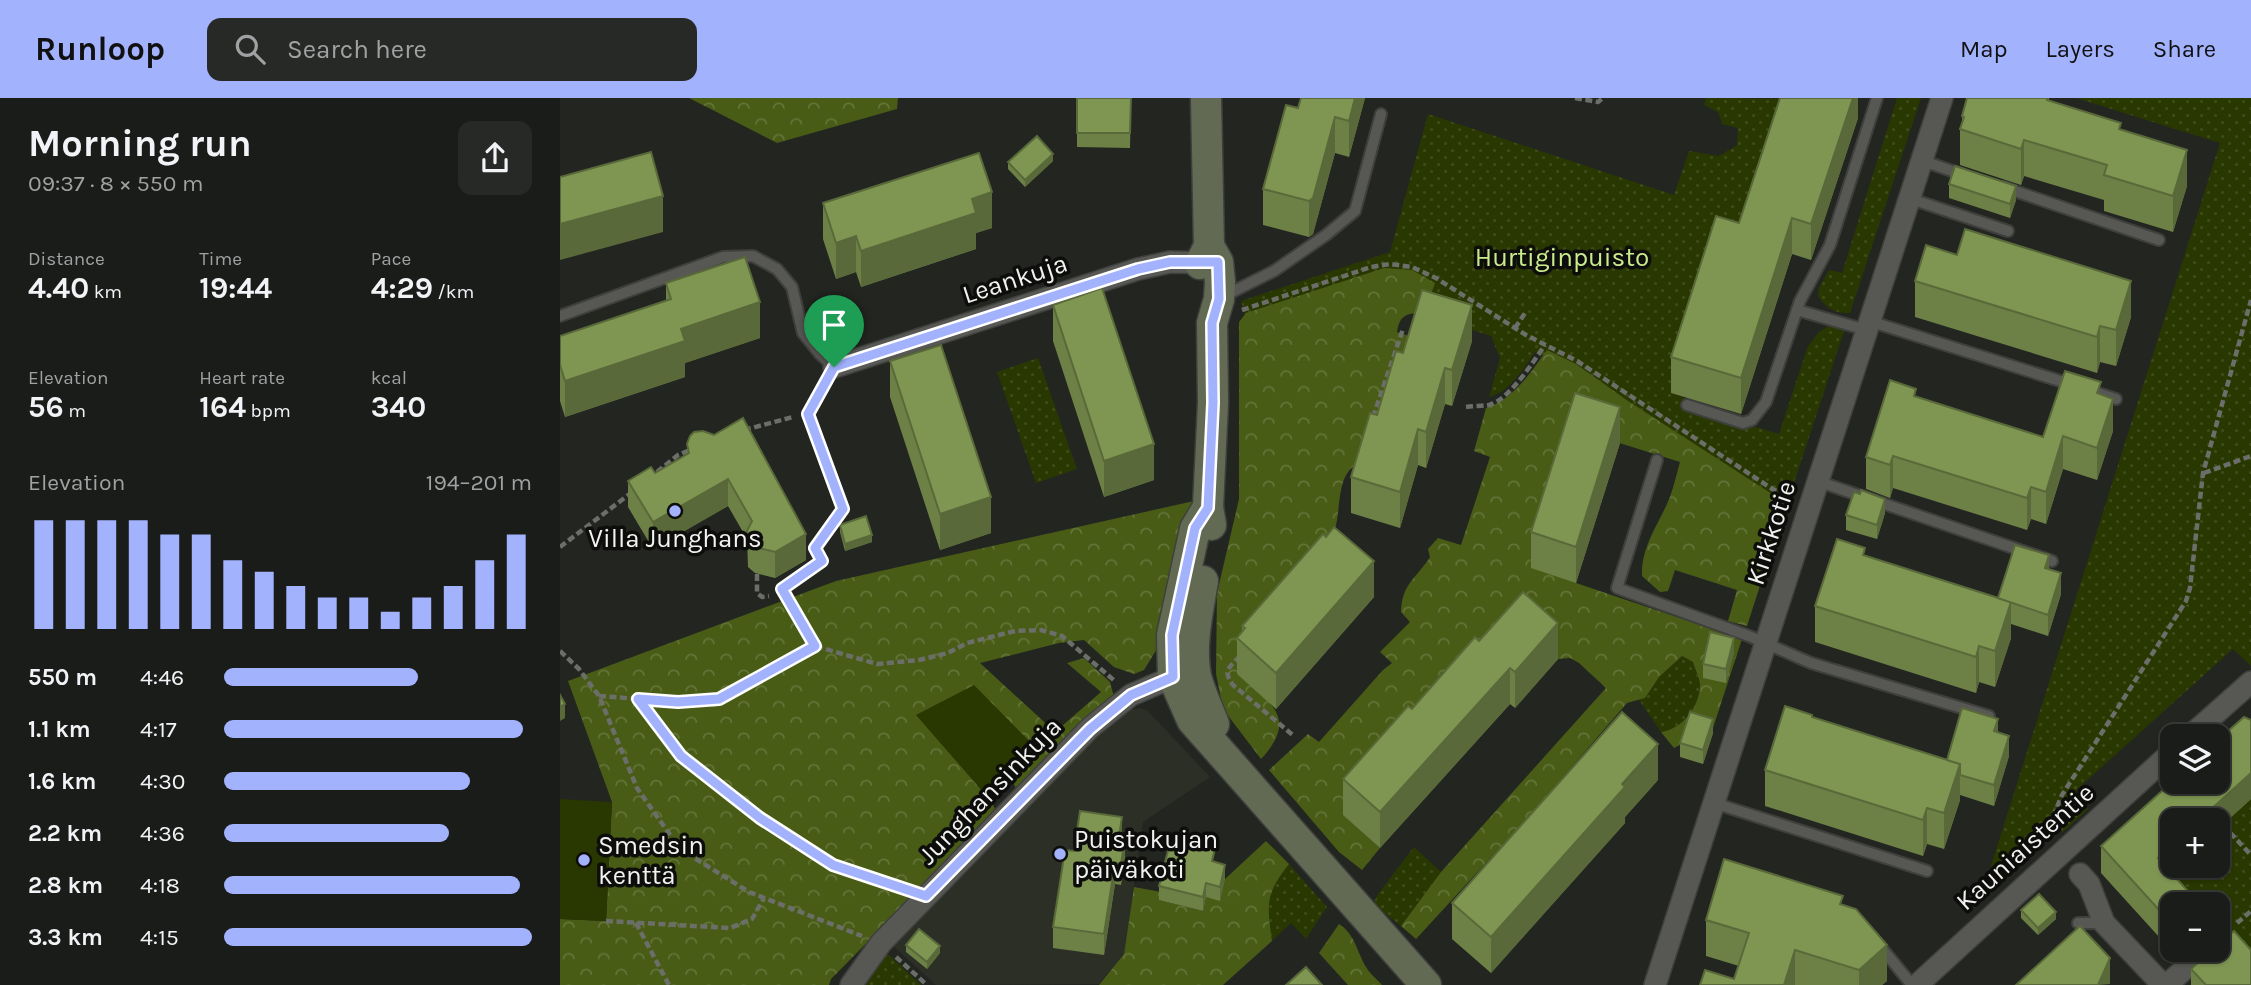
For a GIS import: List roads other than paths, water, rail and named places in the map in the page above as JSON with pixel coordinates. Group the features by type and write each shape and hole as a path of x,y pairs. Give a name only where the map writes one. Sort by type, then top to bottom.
{"street":[{"path":"1206,98 1209,257 1216,305 1208,508 1212,533 1197,615 1195,652 1185,677 1192,720 1426,985"},
{"name":"Kirkkotie","path":"1655,985 1942,98"},
{"name":"Leankuja","path":"834,367 1138,269 1209,257"},
{"name":"Junghansinkuja","path":"851,985 881,943 1090,729 1131,695 1185,677"},
{"path":"2204,724 2251,682"},
{"name":"Kauniaistentie","path":"1914,985 2160,763"},
{"path":"2080,874 2089,884 2105,923 2165,985 2191,962"}],"lane":[{"path":"1687,405 1743,423 1752,420 1766,402 1797,310 1830,245 1877,98"},
{"path":"1216,305 1274,271 1355,211 1381,114"},
{"path":"1920,160 1972,177"},
{"path":"1998,186 2159,240"},
{"path":"1908,198 2008,231"},
{"path":"560,316 723,257 753,256 778,269 792,287 803,333 834,367 808,414 843,509 815,548 822,561 782,589"},
{"path":"1797,310 1867,325 2116,399"},
{"path":"1657,460 1617,589 1765,643 1811,663 1989,716"},
{"path":"1814,490 2052,561"},
{"path":"1714,803 1927,871"},
{"path":"2078,923 2105,923"},
{"path":"1869,932 1914,985"}],"place":[{"name":"Villa Junghans","path":"675,511"},
{"name":"Puistokujan päiväkoti","path":"1060,854"},
{"name":"Smedsin kenttä","path":"584,860"}],"park label":[{"name":"Hurtiginpuisto","path":"1562,257"}]}
